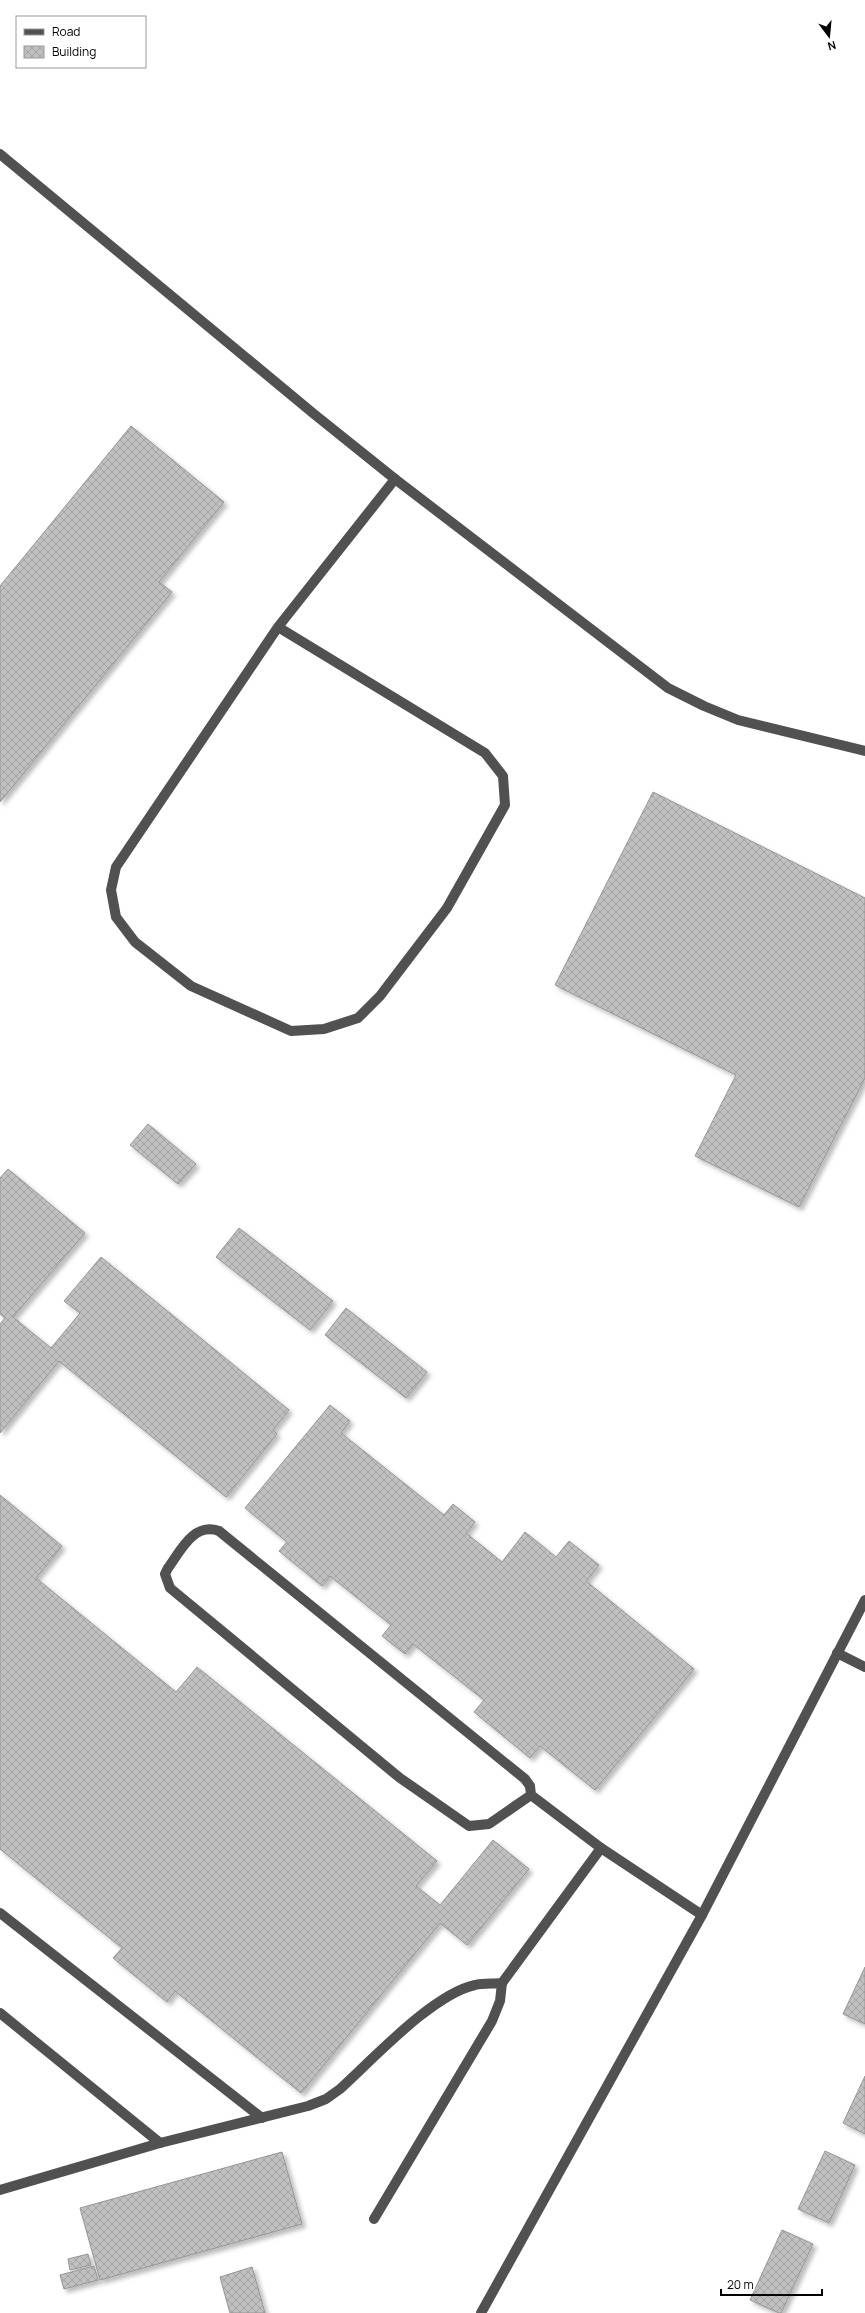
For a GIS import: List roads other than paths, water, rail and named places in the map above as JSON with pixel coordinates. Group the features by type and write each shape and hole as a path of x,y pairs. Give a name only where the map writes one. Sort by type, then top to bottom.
{"street":[{"path":"0,154 395,479 668,688 704,706 738,720 865,750"},
{"path":"278,627 485,753 503,776 505,805 447,908 380,996 358,1018 324,1029 291,1031 191,986 135,942 116,917 111,890 116,867 278,627 395,479"},
{"path":"531,1795 489,1824 469,1826 400,1778 170,1588 165,1574 168,1568 194,1534 202,1529 210,1528 219,1531 525,1779 530,1786 531,1795 601,1848 702,1915"},
{"path":"481,2313 702,1915 836,1653 865,1600"},
{"path":"836,1653 865,1667"},
{"path":"374,2219 492,2020 500,2001 502,1983 601,1848"},
{"path":"0,1913 262,2118"},
{"path":"0,2190 160,2143 288,2112 326,2099 340,2089 426,2010 455,1992 475,1985 502,1983"},
{"path":"0,2013 160,2143"}]}
